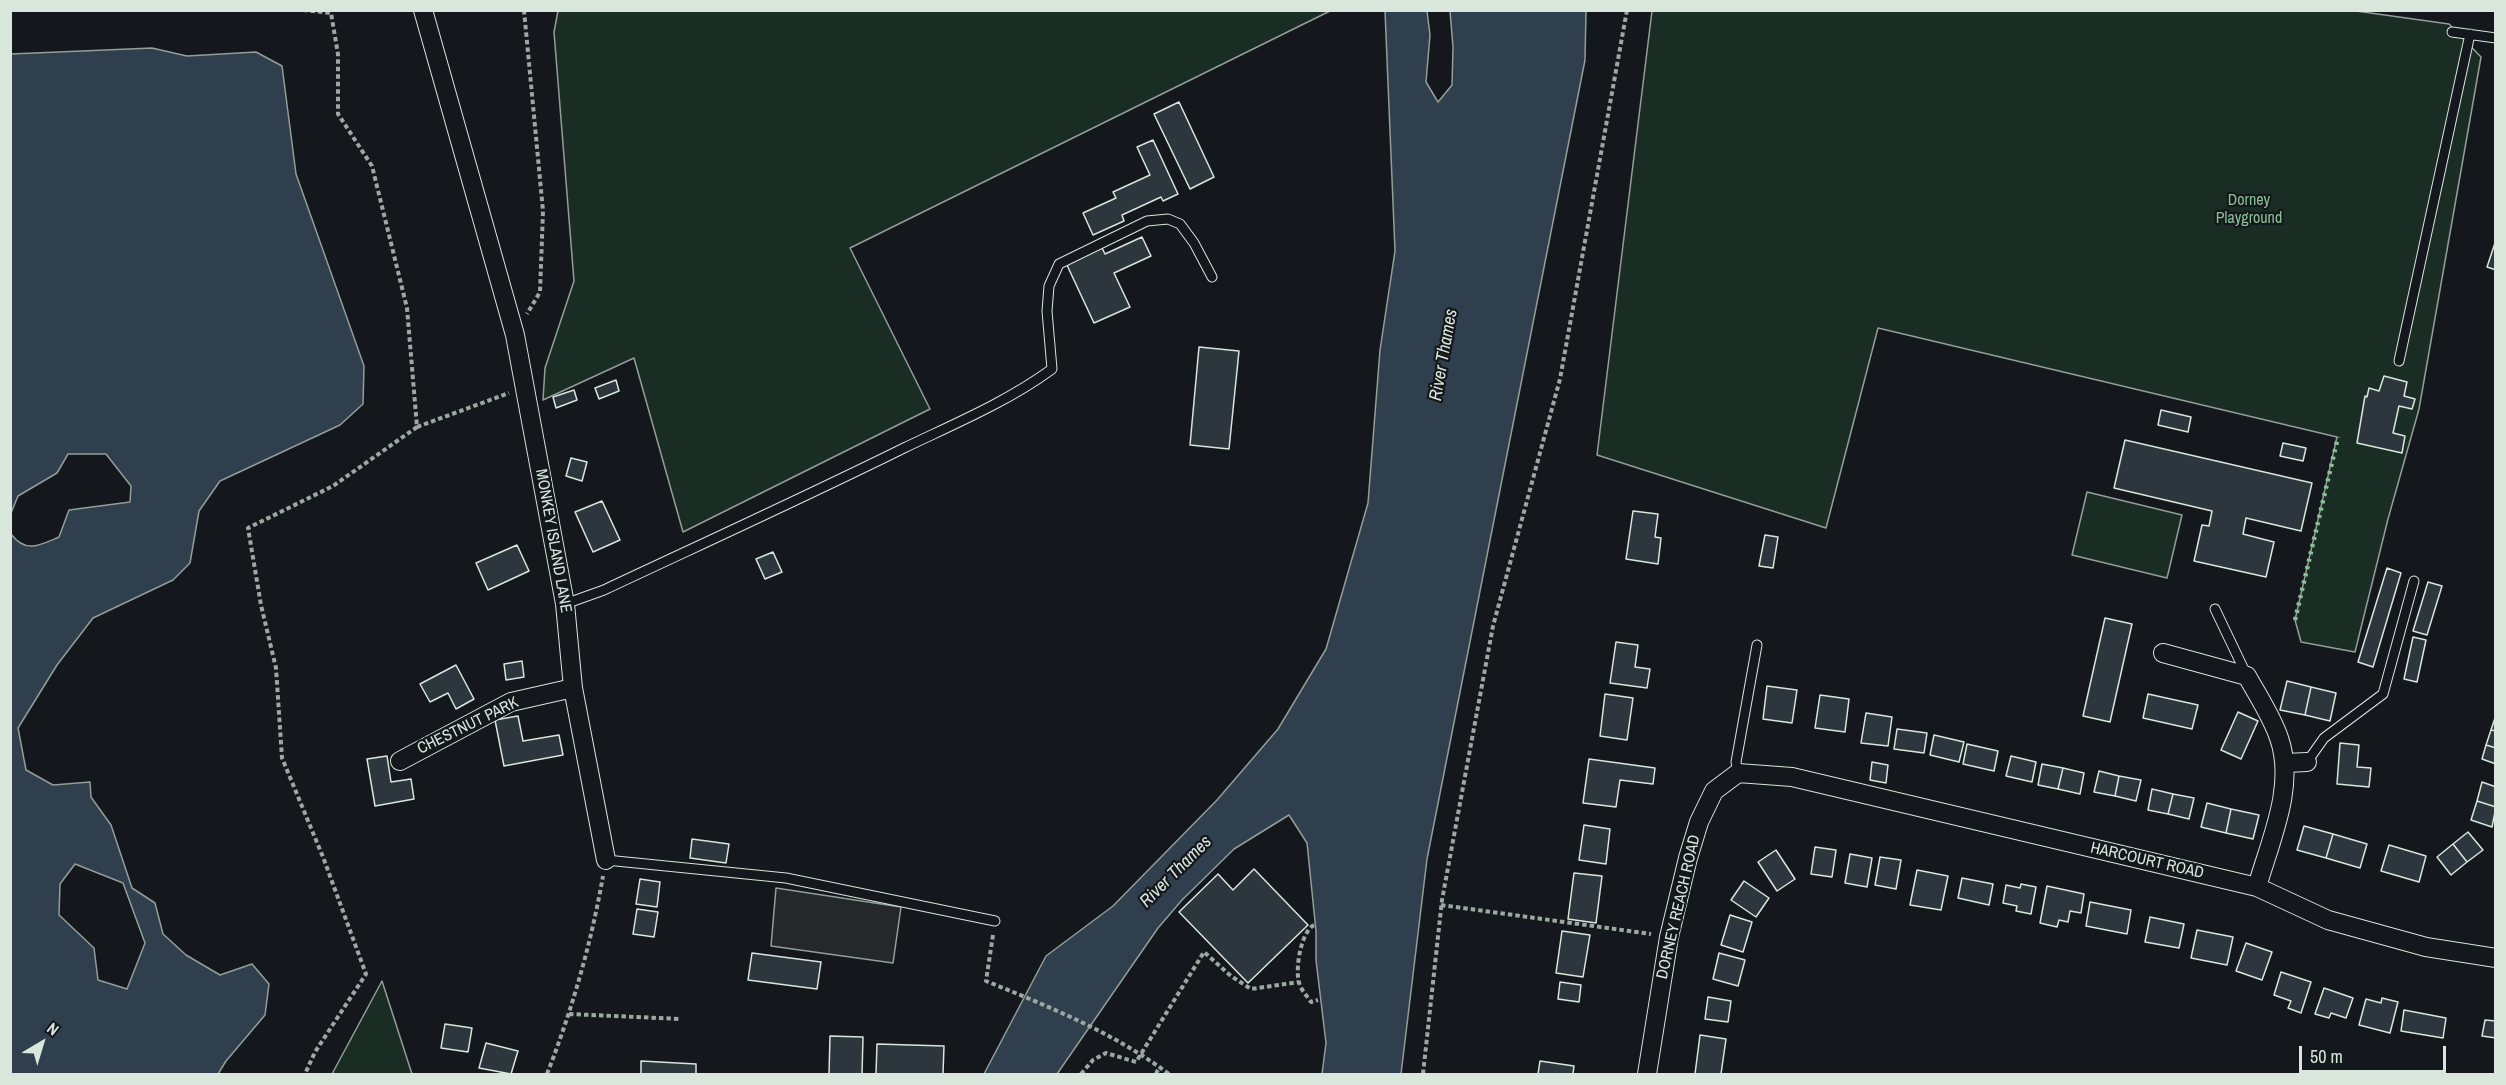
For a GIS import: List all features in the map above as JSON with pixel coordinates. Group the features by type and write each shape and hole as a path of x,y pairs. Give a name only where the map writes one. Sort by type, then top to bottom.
{"street":[{"name":"MONKEY ISLAND LANE","path":"423,10 515,335 565,604 573,688 606,860"},
{"path":"2163,653 2247,676 2279,737 2286,763 2284,792 2258,887"},
{"name":"CHESTNUT PARK","path":"400,761 511,702 573,688"},
{"path":"2286,763 2307,762"},
{"name":"HARCOURT ROAD","path":"1737,773 1792,777 2258,887 2328,920 2426,946 2496,958"},
{"name":"DORNEY REACH ROAD","path":"1647,1074 1669,937 1699,822 1714,791 1737,773"}],"lane":[{"path":"2452,32 2496,38"},
{"path":"2399,361 2470,34"},
{"path":"565,604 604,590 853,474 1004,399 1037,380 1052,369 1047,311 1049,286 1059,264 1147,221 1168,219 1180,224 1194,243 1212,277"},
{"path":"2307,762 2324,738 2383,694 2399,628 2414,581"},
{"path":"2215,609 2247,676"},
{"path":"1737,773 1736,762 1757,645"},
{"path":"606,860 786,878 995,921"}],"path":[{"path":"303,10 331,13 338,54 338,114 372,166 407,308 417,427"},
{"path":"515,335 540,292 543,211 524,10"},
{"path":"1423,1074 1441,905 1493,626 1560,379 1627,10"},
{"path":"304,1074 315,1052 366,974 323,857 282,758 276,668 261,605 248,528 333,486 417,427 526,387"},
{"path":"547,1074 569,1014 596,921 606,860"},
{"path":"1441,905 1669,937"},
{"path":"995,921 986,981 1106,1033 1141,1053 1169,1074"},
{"path":"1314,925 1310,927 1300,945 1299,982 1311,1002 1318,1000"},
{"path":"1081,1074 1093,1060 1106,1053 1136,1062 1204,952 1231,976 1251,989 1299,982"},
{"path":"569,1014 681,1018"},
{"path":"1156,1074 1159,1067"}],"green space":[{"path":"558,10 1330,11 850,248 930,409 683,532 634,358 543,400 545,368 574,281 554,32"},
{"name":"Dorney Playground","path":"2349,10 2449,24 2481,57 2419,409 2388,519 2355,652 2301,642 2295,620 2337,437 1878,328 1826,528 1597,455 1652,11"},
{"path":"2087,492 2182,515 2167,578 2072,555"},
{"path":"382,981 412,1074 332,1074"}],"shaded area":[{"path":"776,888 901,907 893,963 771,946"}],"water":[{"name":"River Thames","path":"1385,11 1427,11 1430,35 1426,82 1438,102 1452,85 1453,47 1450,11 1586,11 1585,60 1427,859 1401,1074 1322,1074 1326,1043 1316,960 1316,931 1307,843 1289,815 1234,849 1182,900 1158,928 1057,1074 984,1074 1046,956 1113,906 1217,800 1278,729 1326,649 1368,503 1380,350 1395,251"},
{"path":"152,48 187,56 256,52 282,66 296,174 364,366 363,404 340,425 220,481 199,511 190,563 173,580 93,618 57,665 18,728 26,770 53,785 90,782 91,797 111,825 132,888 155,903 163,934 186,955 220,975 252,964 269,984 265,1015 226,1061 218,1074 11,1074 11,534 22,544 28,546 46,543 59,537 69,510 130,502 131,486 106,454 68,454 57,473 18,496 11,513 11,54","holes":["75,864 123,883 145,943 127,989 98,980 94,948 59,915 60,884"]}],"building":[{"path":"1179,102 1214,177 1190,189 1154,114"},
{"path":"1153,140 1178,194 1163,201 1161,197 1122,215 1124,221 1093,235 1083,213 1116,198 1113,192 1150,175 1137,147"},
{"path":"1142,237 1151,256 1114,273 1130,307 1094,323 1066,263 1101,246 1105,254"},
{"path":"2496,243 2496,270 2487,267"},
{"path":"1199,347 1239,351 1229,449 1190,445"},
{"path":"2384,376 2407,382 2404,396 2415,399 2412,409 2399,406 2393,433 2405,436 2402,453 2357,443 2365,396 2367,397 2369,388 2379,391"},
{"path":"616,380 619,391 599,399 595,388"},
{"path":"574,390 577,400 556,408 553,397"},
{"path":"2161,410 2191,417 2188,432 2158,425"},
{"path":"2125,440 2312,483 2301,531 2246,518 2243,534 2274,542 2266,577 2194,561 2202,525 2209,526 2212,511 2114,488"},
{"path":"2283,443 2306,448 2303,461 2280,456"},
{"path":"571,458 587,462 582,481 566,476"},
{"path":"602,501 620,540 593,552 575,512"},
{"path":"1633,511 1658,514 1655,537 1661,538 1658,564 1626,559"},
{"path":"1765,535 1778,537 1773,568 1759,566"},
{"path":"517,545 529,571 488,590 476,563"},
{"path":"773,552 782,572 765,579 756,559"},
{"path":"2387,568 2401,573 2373,667 2358,662"},
{"path":"2428,582 2442,586 2427,635 2413,631"},
{"path":"2105,618 2132,624 2110,722 2083,716"},
{"path":"2413,637 2426,640 2417,682 2404,679"},
{"path":"1616,642 1638,645 1635,667 1650,669 1647,688 1610,683"},
{"path":"522,661 524,677 506,680 504,664"},
{"path":"456,665 474,699 456,709 448,693 430,702 420,684"},
{"path":"2287,681 2311,687 2305,715 2280,710"},
{"path":"1767,686 1797,690 1792,723 1763,719"},
{"path":"2311,687 2336,693 2330,721 2305,715"},
{"path":"1605,694 1633,698 1627,740 1600,736"},
{"path":"2148,694 2198,705 2192,729 2143,718"},
{"path":"1820,695 1849,699 1845,732 1815,728"},
{"path":"2238,712 2258,721 2241,759 2221,750"},
{"path":"1866,713 1892,717 1888,746 1861,743"},
{"path":"2496,715 2496,731 2491,730"},
{"path":"518,716 523,741 559,735 563,755 504,766 495,720"},
{"path":"1897,729 1927,733 1924,753 1894,749"},
{"path":"2491,730 2496,731 2496,748 2486,745"},
{"path":"1934,735 1964,742 1959,762 1930,755"},
{"path":"2340,743 2359,745 2357,767 2371,768 2369,787 2337,784"},
{"path":"1967,744 1998,751 1994,771 1963,764"},
{"path":"2486,745 2496,748 2496,764 2482,759"},
{"path":"387,756 391,782 411,779 414,799 375,806 367,759"},
{"path":"2011,756 2036,762 2032,782 2006,776"},
{"path":"1589,759 1655,768 1653,784 1620,780 1616,807 1583,803"},
{"path":"1872,762 1888,765 1886,783 1870,780"},
{"path":"2042,764 2063,768 2058,789 2038,785"},
{"path":"2063,768 2084,773 2080,794 2058,789"},
{"path":"2099,771 2119,776 2115,796 2094,792"},
{"path":"2119,776 2141,780 2136,801 2115,796"},
{"path":"2482,782 2496,787 2496,807 2477,801"},
{"path":"2152,789 2173,794 2168,814 2148,810"},
{"path":"2173,794 2194,798 2189,819 2168,814"},
{"path":"2477,801 2496,807 2492,827 2471,820"},
{"path":"2207,803 2231,809 2226,833 2201,827"},
{"path":"2231,809 2259,815 2253,839 2226,833"},
{"path":"1584,825 1610,829 1606,864 1579,860"},
{"path":"2304,826 2333,834 2326,858 2297,850"},
{"path":"2468,832 2483,850 2467,862 2453,844"},
{"path":"2333,834 2367,844 2360,868 2326,858"},
{"path":"692,839 729,844 726,863 690,858"},
{"path":"2453,844 2467,862 2451,875 2437,857"},
{"path":"2389,845 2426,856 2419,882 2381,871"},
{"path":"1815,847 1836,850 1832,877 1811,874"},
{"path":"1776,850 1795,879 1777,891 1758,862"},
{"path":"1850,854 1872,858 1867,887 1845,883"},
{"path":"1880,857 1901,860 1896,889 1875,885"},
{"path":"1254,869 1308,925 1248,983 1179,912 1218,874 1233,890"},
{"path":"1917,870 1948,876 1941,910 1910,905"},
{"path":"1574,873 1602,876 1596,923 1568,919"},
{"path":"1962,878 1993,884 1989,905 1958,898"},
{"path":"640,879 660,882 657,907 636,904"},
{"path":"1744,881 1769,898 1756,917 1731,900"},
{"path":"2021,884 2036,887 2031,914 2016,911 2017,906 2003,903 2006,885 2020,888"},
{"path":"2047,886 2084,894 2081,913 2070,911 2068,922 2059,920 2057,927 2040,923"},
{"path":"2090,902 2131,910 2127,934 2086,926"},
{"path":"637,909 658,912 654,937 633,934"},
{"path":"1730,915 1752,922 1743,952 1721,945"},
{"path":"2150,917 2184,924 2179,948 2145,942"},
{"path":"2197,930 2233,937 2227,965 2191,958"},
{"path":"1562,931 1590,935 1583,977 1556,973"},
{"path":"2246,943 2272,952 2262,980 2236,971"},
{"path":"752,953 821,962 817,989 748,980"},
{"path":"1719,953 1745,960 1738,986 1713,979"},
{"path":"2281,972 2311,982 2301,1013 2288,1008 2291,1001 2274,995"},
{"path":"1560,982 1581,985 1579,1002 1558,999"},
{"path":"2324,988 2353,998 2346,1018 2331,1013 2329,1018 2315,1014"},
{"path":"1708,997 1731,1001 1728,1022 1705,1019"},
{"path":"2382,998 2398,1002 2390,1033 2359,1025 2366,999 2381,1003"},
{"path":"2404,1010 2446,1018 2443,1038 2401,1031"},
{"path":"2485,1020 2496,1021 2496,1038 2482,1036"},
{"path":"445,1024 472,1028 468,1052 441,1048"},
{"path":"1700,1035 1726,1039 1721,1074 1695,1074"},
{"path":"830,1036 863,1037 862,1074 829,1074"},
{"path":"486,1043 518,1051 511,1074 479,1068"},
{"path":"877,1044 944,1046 943,1074 876,1074"},
{"path":"641,1061 696,1064 696,1074 641,1074"},
{"path":"1540,1061 1574,1066 1573,1074 1538,1074"}],"hedge":[{"path":"2295,620 2338,437"}]}
